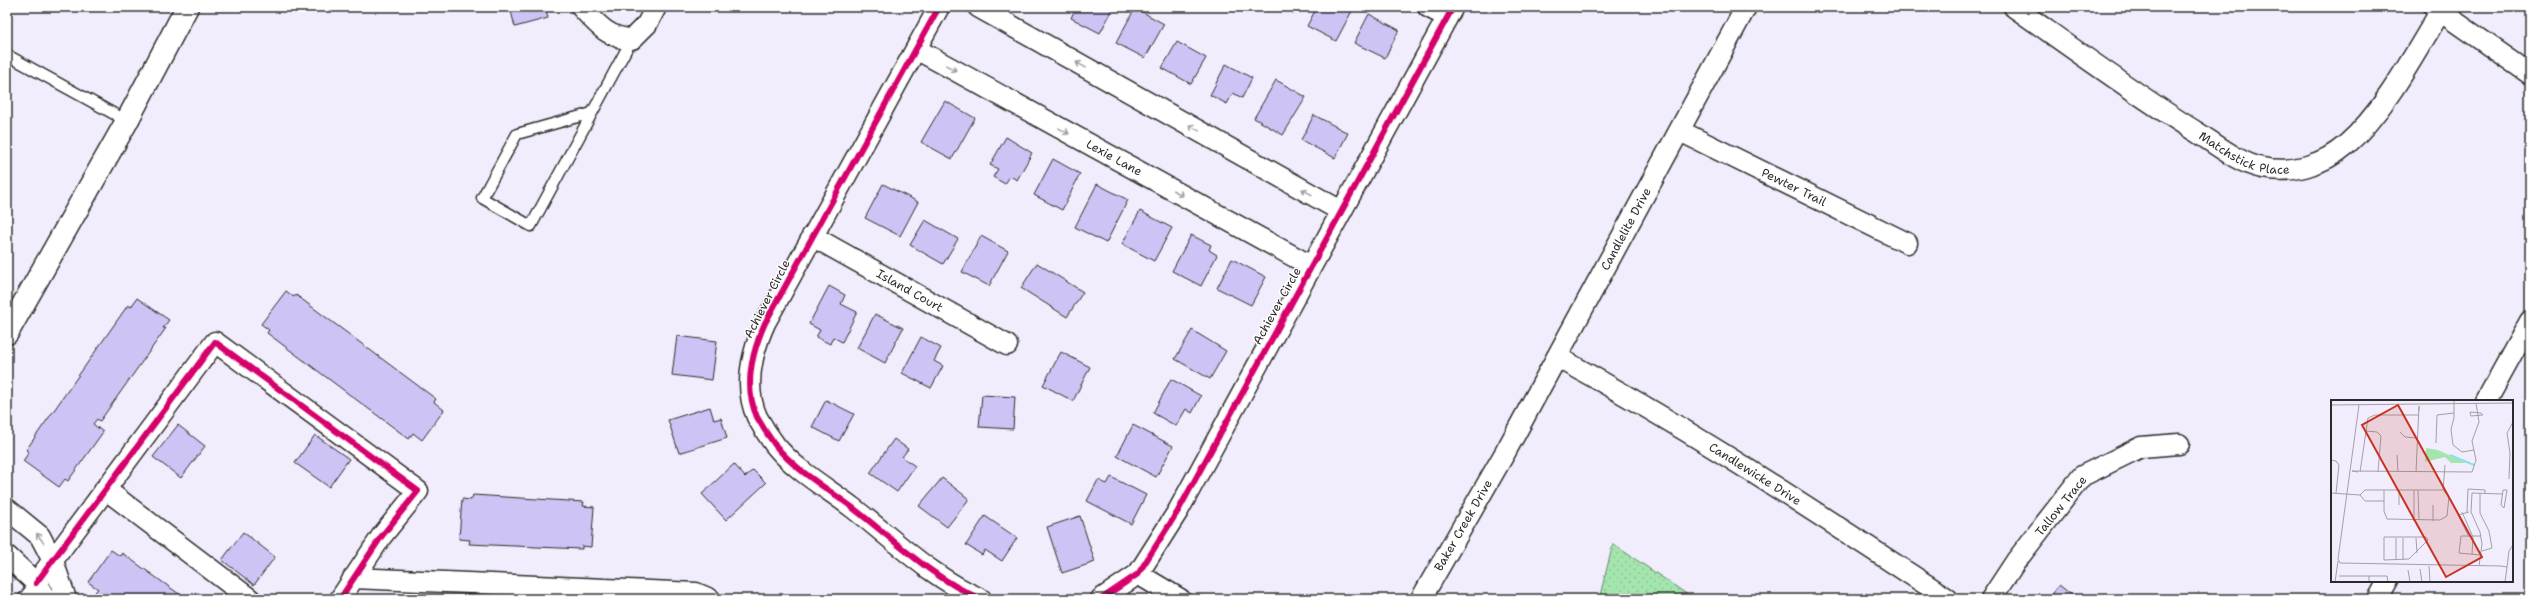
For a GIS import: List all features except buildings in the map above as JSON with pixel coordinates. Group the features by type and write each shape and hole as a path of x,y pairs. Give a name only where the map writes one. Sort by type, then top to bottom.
{"main road":[{"path":"7,332 127,121 187,7"}],"street":[{"path":"581,7 603,30 619,39 632,39 647,24 656,7"},
{"name":"Achiever Circle","path":"939,7 765,323 754,348 750,368 757,416 776,445 802,471 935,572 981,599"},
{"path":"978,7 1341,211"},
{"path":"1428,7 1450,12"},
{"name":"Candlelite Drive","path":"1506,451 1746,7"},
{"name":"Matchstick Place","path":"2014,7 2167,114 2235,157 2260,167 2276,170 2307,166 2346,145 2366,123 2402,74 2437,9"},
{"path":"2437,9 2530,74"},
{"name":"Achiever Circle","path":"1101,599 1138,574 1178,511 1450,12"},
{"name":"Lexie Lane","path":"916,50 1311,266"},
{"name":"Pewter Trail","path":"1680,131 1907,243"},
{"name":"Island Court","path":"812,236 1007,345"},
{"path":"2487,400 2530,321"},
{"path":"7,556 41,591 53,560 215,342 418,491 381,537 340,599"},
{"name":"Candlewicke Drive","path":"1557,357 1671,422 1755,473 1948,599"},
{"name":"Tallow Trace","path":"1991,599 2016,561 2082,476 2142,447 2180,444"},
{"name":"Baker Creek Drive","path":"1421,599 1506,451"},
{"path":"105,489 250,599"},
{"path":"7,509 40,536 53,560 66,599"},
{"path":"1138,574 1180,599"},
{"path":"353,578 696,593 710,599"},
{"path":"2378,599 2387,582"}],"lane":[{"path":"592,113 518,134 482,198 531,226 632,39"},
{"path":"7,55 127,121"},
{"path":"23,599 41,591"}],"green space":[{"path":"1613,544 1694,599 1599,599"}],"cycle path":[{"path":"939,7 765,323 753,357 750,381 753,405 757,417 775,445 792,463 853,508 930,570 963,591 981,599"},
{"path":"1101,599 1138,574 1178,511 1453,7"},
{"path":"36,583 215,342 418,491 381,537 340,599"}]}
